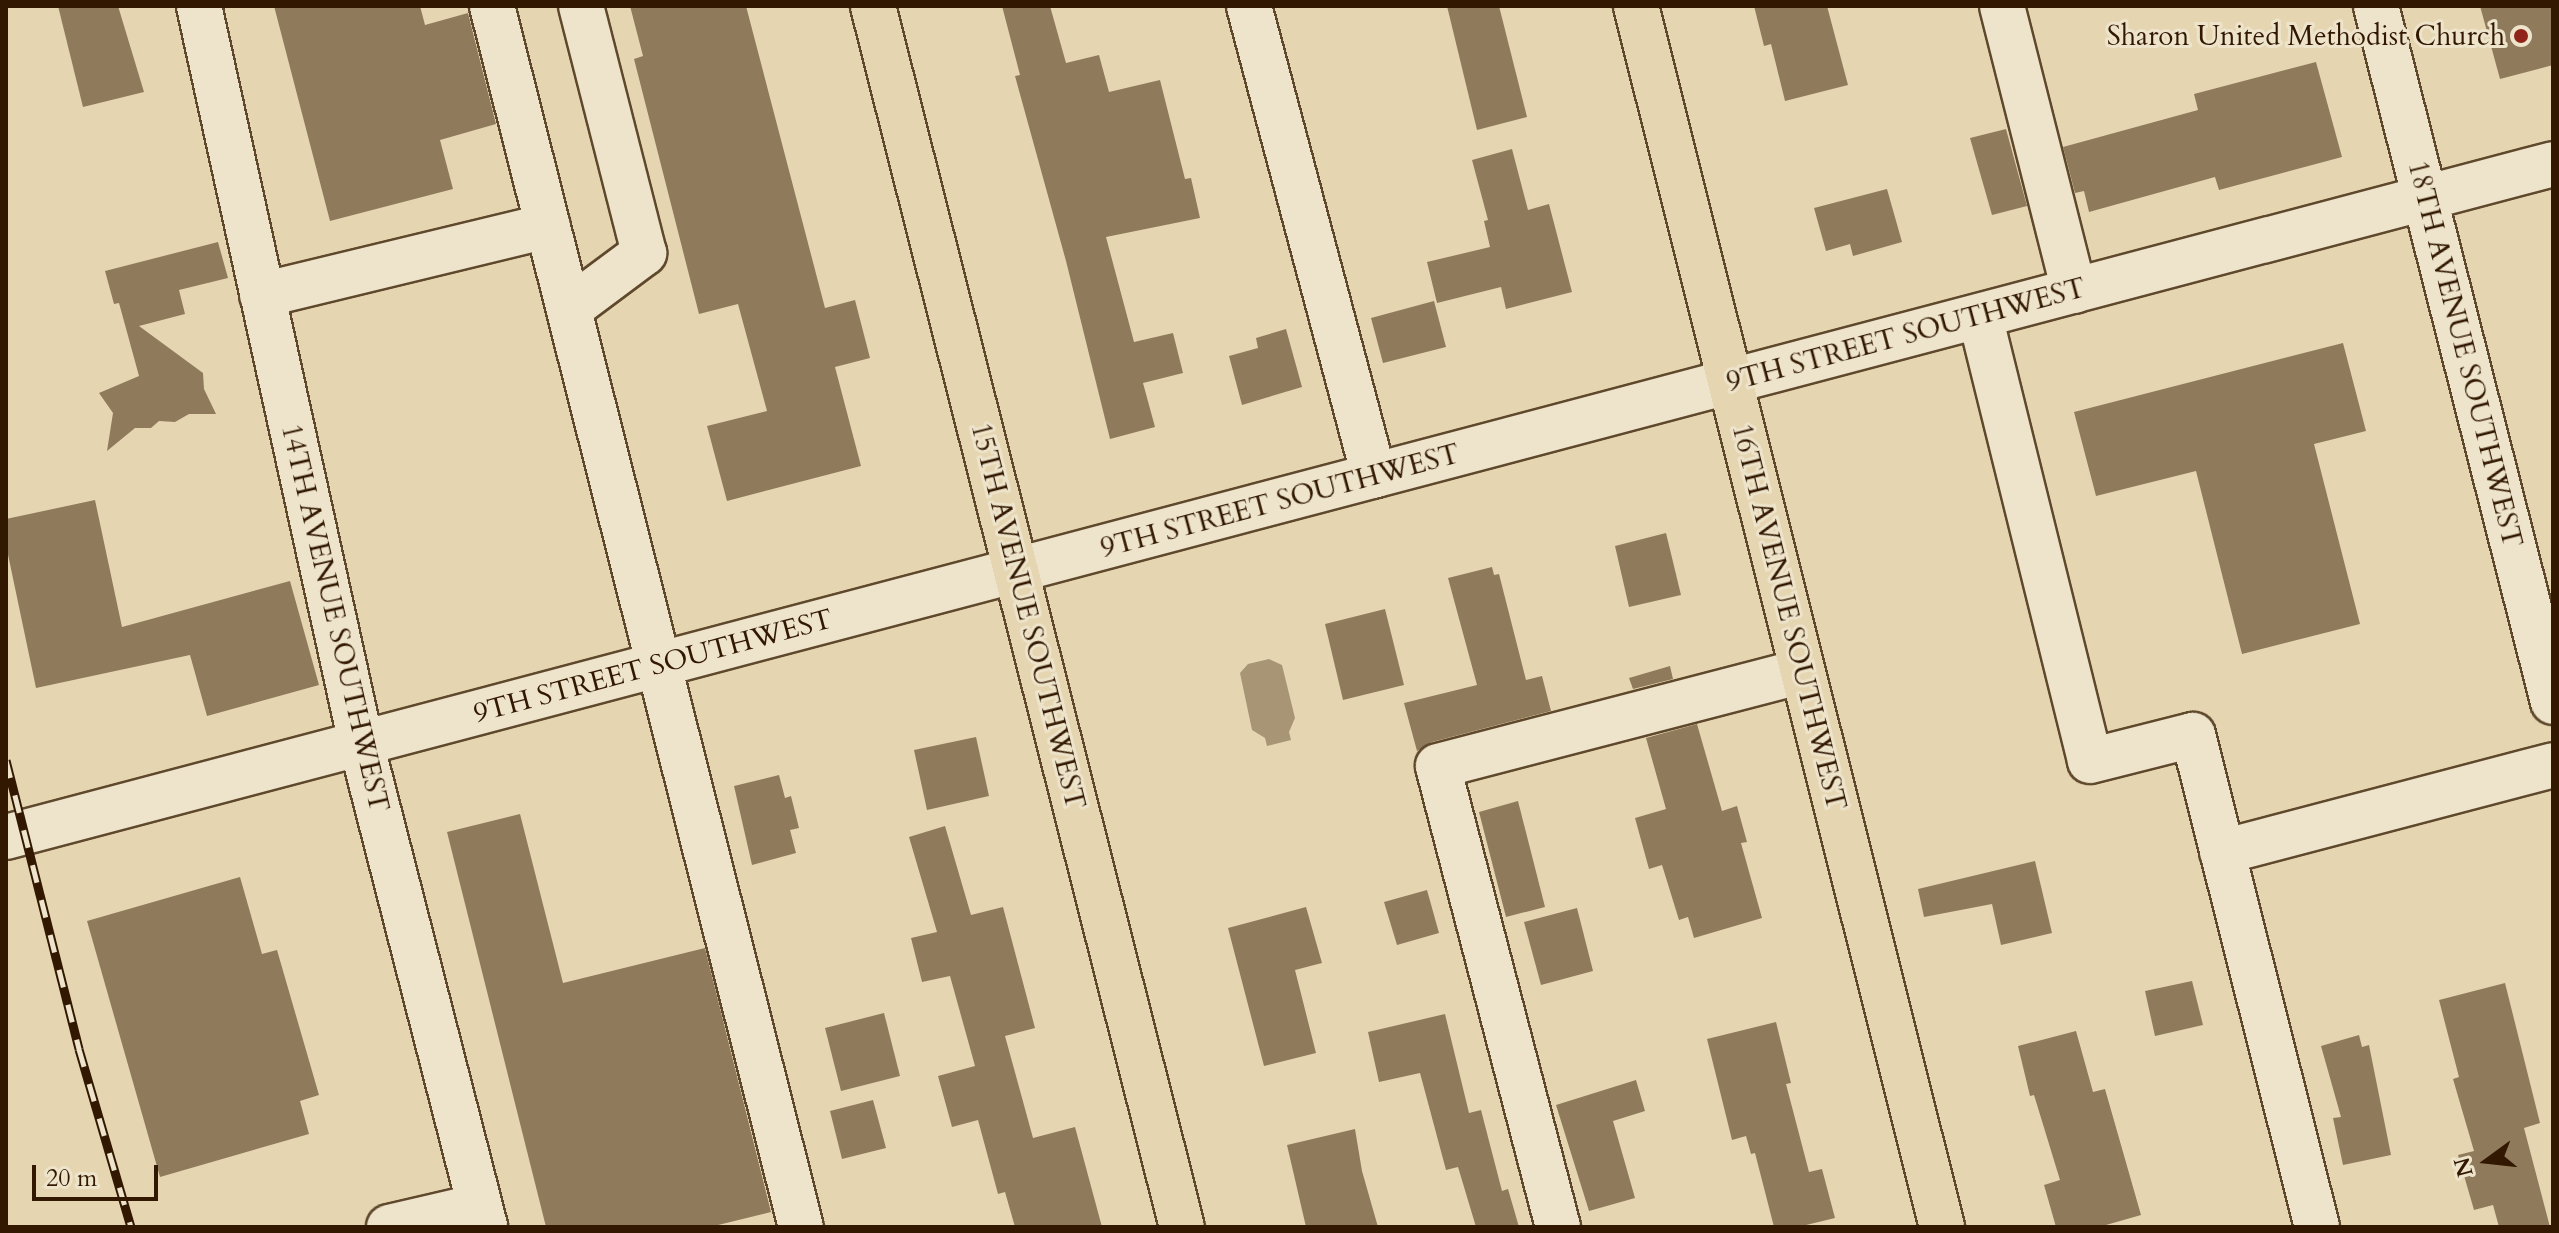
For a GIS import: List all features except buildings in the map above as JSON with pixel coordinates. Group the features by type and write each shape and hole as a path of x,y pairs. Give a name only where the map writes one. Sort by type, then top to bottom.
{"main road":[{"name":"15TH AVENUE SOUTHWEST","path":"873,6 1182,1227"},
{"name":"16TH AVENUE SOUTHWEST","path":"1636,6 1942,1227"}],"street":[{"name":"14TH AVENUE SOUTHWEST","path":"199,6 361,743 482,1217"},
{"path":"492,6 801,1227"},
{"path":"569,309 644,253 581,6"},
{"path":"1249,6 1374,476"},
{"path":"2002,6 2074,291"},
{"name":"18TH AVENUE SOUTHWEST","path":"2376,6 2553,702"},
{"name":"9TH STREET SOUTHWEST","path":"6,837 2553,164"},
{"path":"262,295 548,226"},
{"path":"1980,316 2090,761 2193,735 2317,1227"},
{"path":"1558,1227 1438,766 1802,671"},
{"path":"2222,852 2553,765"},
{"path":"389,1227 482,1217"}],"shaded area":[{"path":"1269,659 1282,665 1295,718 1289,732 1291,740 1267,746 1265,738 1252,730 1240,673 1248,664"}],"railway":[{"path":"6,760 79,1049 131,1227"}],"place":[{"name":"Sharon United Methodist Church","path":"2521,36"}]}
